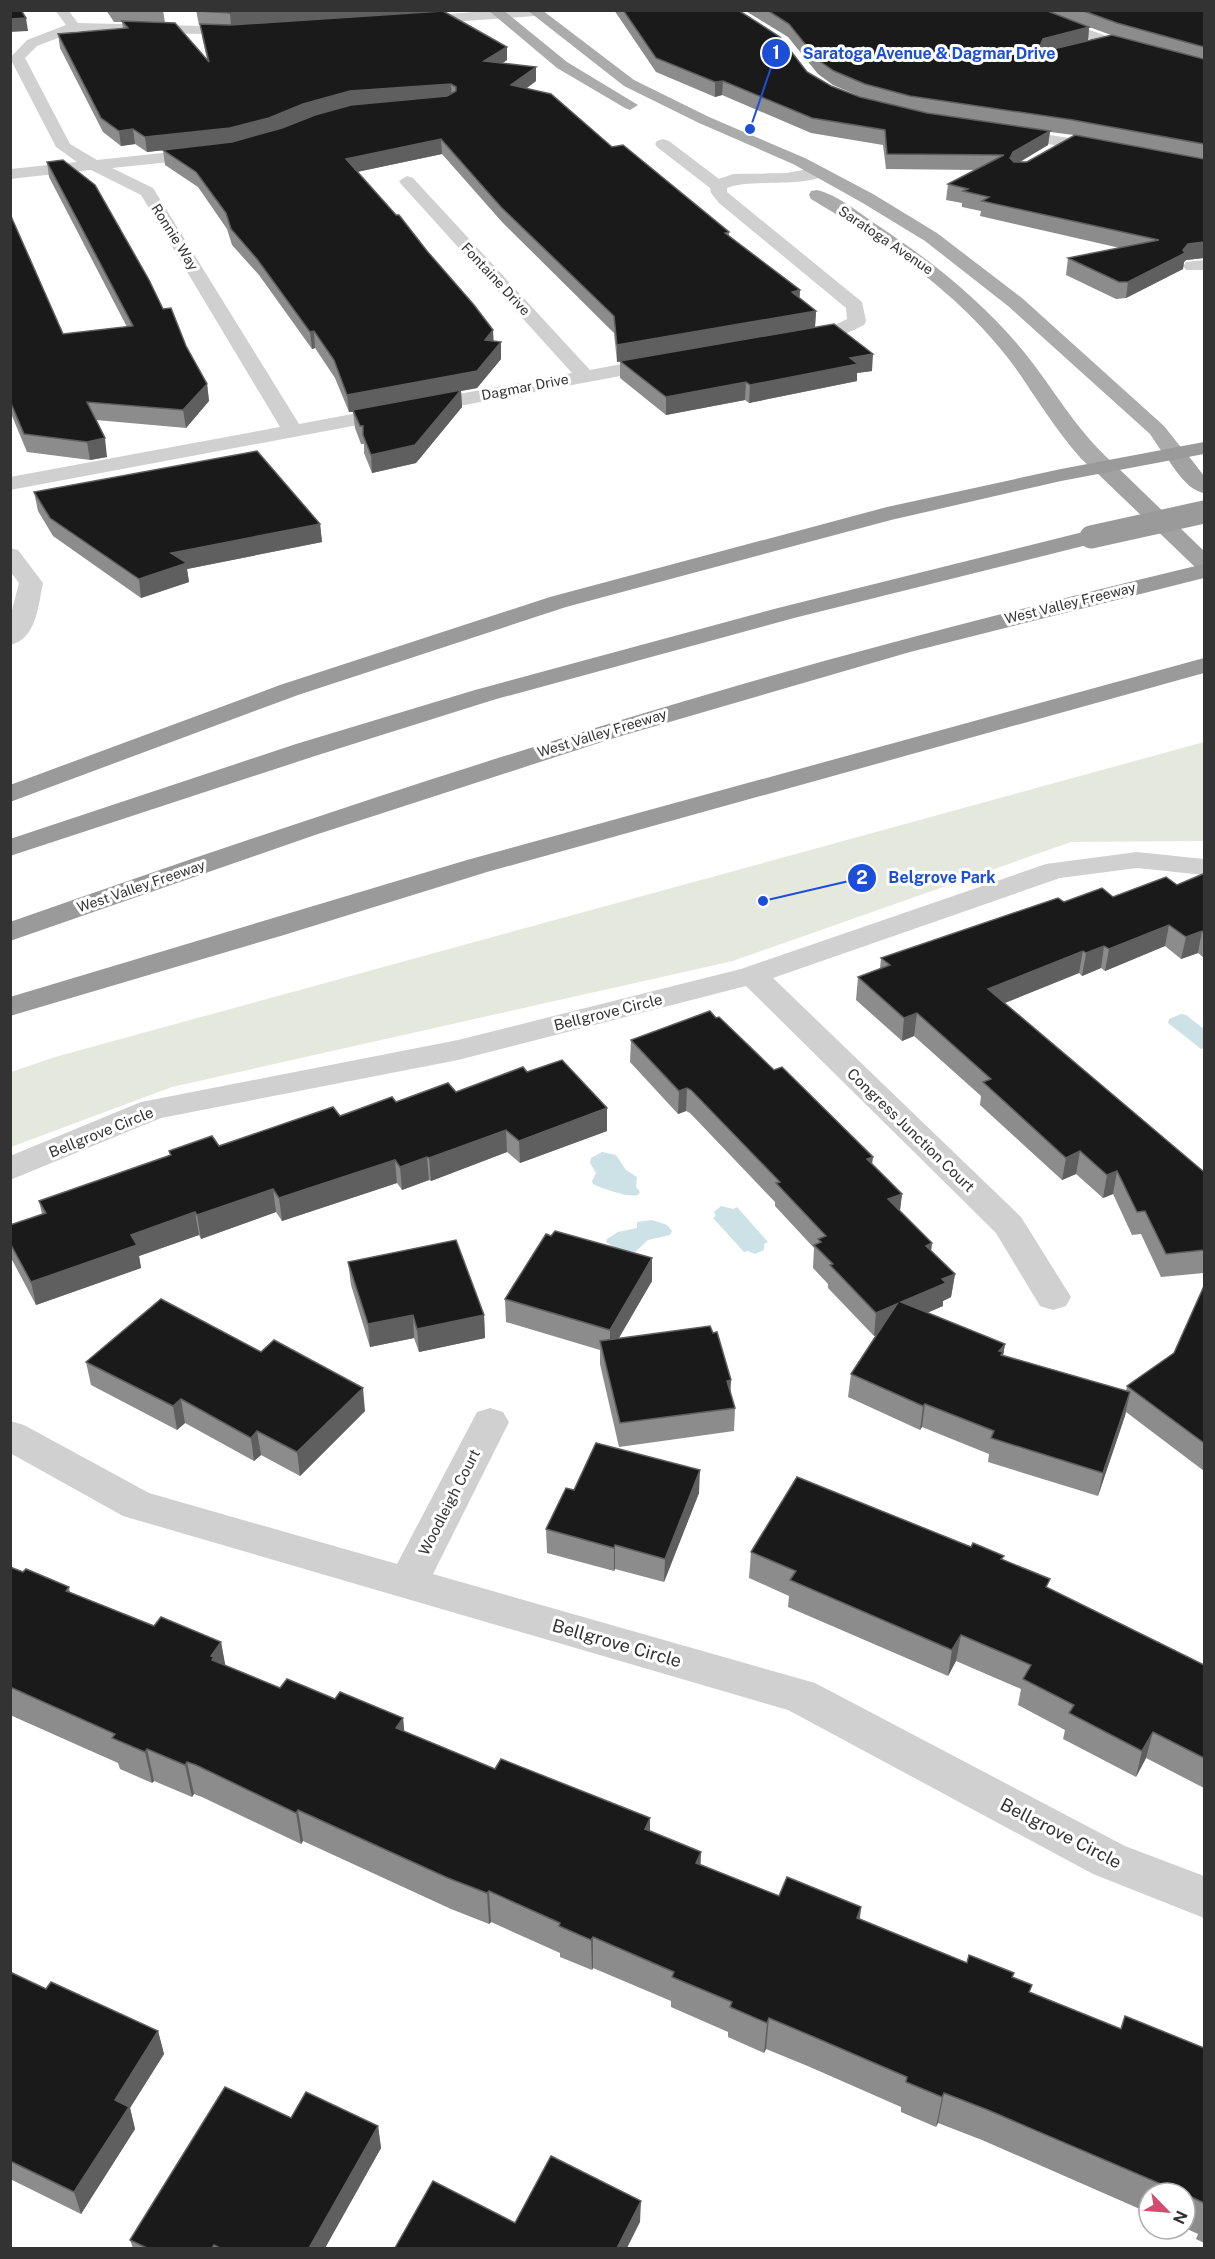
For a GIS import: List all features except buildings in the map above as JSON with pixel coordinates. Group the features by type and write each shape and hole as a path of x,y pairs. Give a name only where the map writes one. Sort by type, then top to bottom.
{"highway":[{"path":"10,794 289,690 547,605 888,514 1061,475 1204,448"},
{"name":"Saratoga Avenue","path":"1176,455 1204,487"},
{"name":"Saratoga Avenue","path":"1104,467 1204,563"},
{"path":"10,848 229,775 482,696 742,624 1090,537 1204,512"},
{"name":"West Valley Freeway","path":"10,932 416,791 594,735 862,657 1204,571"},
{"path":"10,1007 477,866 1204,665"}],"main road":[{"name":"Saratoga Avenue","path":"534,11 630,82 675,106 820,172 899,217 972,267 1015,302 1156,430 1176,455"},
{"path":"496,13 583,80 640,110"},
{"name":"Saratoga Avenue","path":"761,165 786,177 879,232 941,278 1005,342 1048,403 1092,457 1104,467"}],"street":[{"path":"61,10 74,27 255,31"},
{"path":"1020,10 1110,42 1204,67"},
{"path":"396,22 534,11"},
{"name":"Ronnie Way","path":"74,27 32,43 17,57 64,147 95,166 147,192 293,431"},
{"path":"1089,47 1110,42"},
{"path":"984,130 1126,152"},
{"path":"1045,157 1071,142"},
{"path":"663,144 855,306 857,321 846,328 784,341"},
{"path":"10,174 222,151"},
{"path":"722,192 766,187 786,177 820,172"},
{"name":"Fontaine Drive","path":"407,182 585,376"},
{"name":"Dagmar Drive","path":"10,484 680,359"},
{"path":"10,555 31,583 20,628 10,638"},
{"name":"Bellgrove Circle","path":"10,1169 153,1109 458,1050 752,975 1056,870 1137,860 1204,867"},
{"name":"Congress Junction Court","path":"752,975 1009,1225 1053,1297"},
{"name":"Woodleigh Court","path":"408,1582 490,1422"},
{"name":"Bellgrove Circle","path":"10,1436 138,1505 800,1696 1109,1860 1204,1898"}],"shaded area":[{"path":"1204,742 1204,841 1071,842 733,961 172,1087 11,1147 11,1072 55,1057"},
{"path":"1181,1014 1186,1015 1204,1029 1204,1048 1201,1049 1168,1023 1169,1019"},
{"path":"602,1152 616,1155 626,1170 637,1177 636,1187 640,1192 638,1195 623,1194 593,1184 596,1173 590,1163 591,1158"},
{"path":"721,1206 733,1209 737,1207 768,1242 764,1244 764,1250 755,1254 744,1252 713,1218 716,1216 714,1212"},
{"path":"652,1220 667,1225 672,1231 670,1235 648,1240 635,1252 617,1249 606,1242 618,1232 637,1228 637,1222"}],"place":[{"name":"Saratoga Avenue & Dagmar Drive","path":"750,129"},
{"name":"Belgrove Park","path":"763,901"}]}
